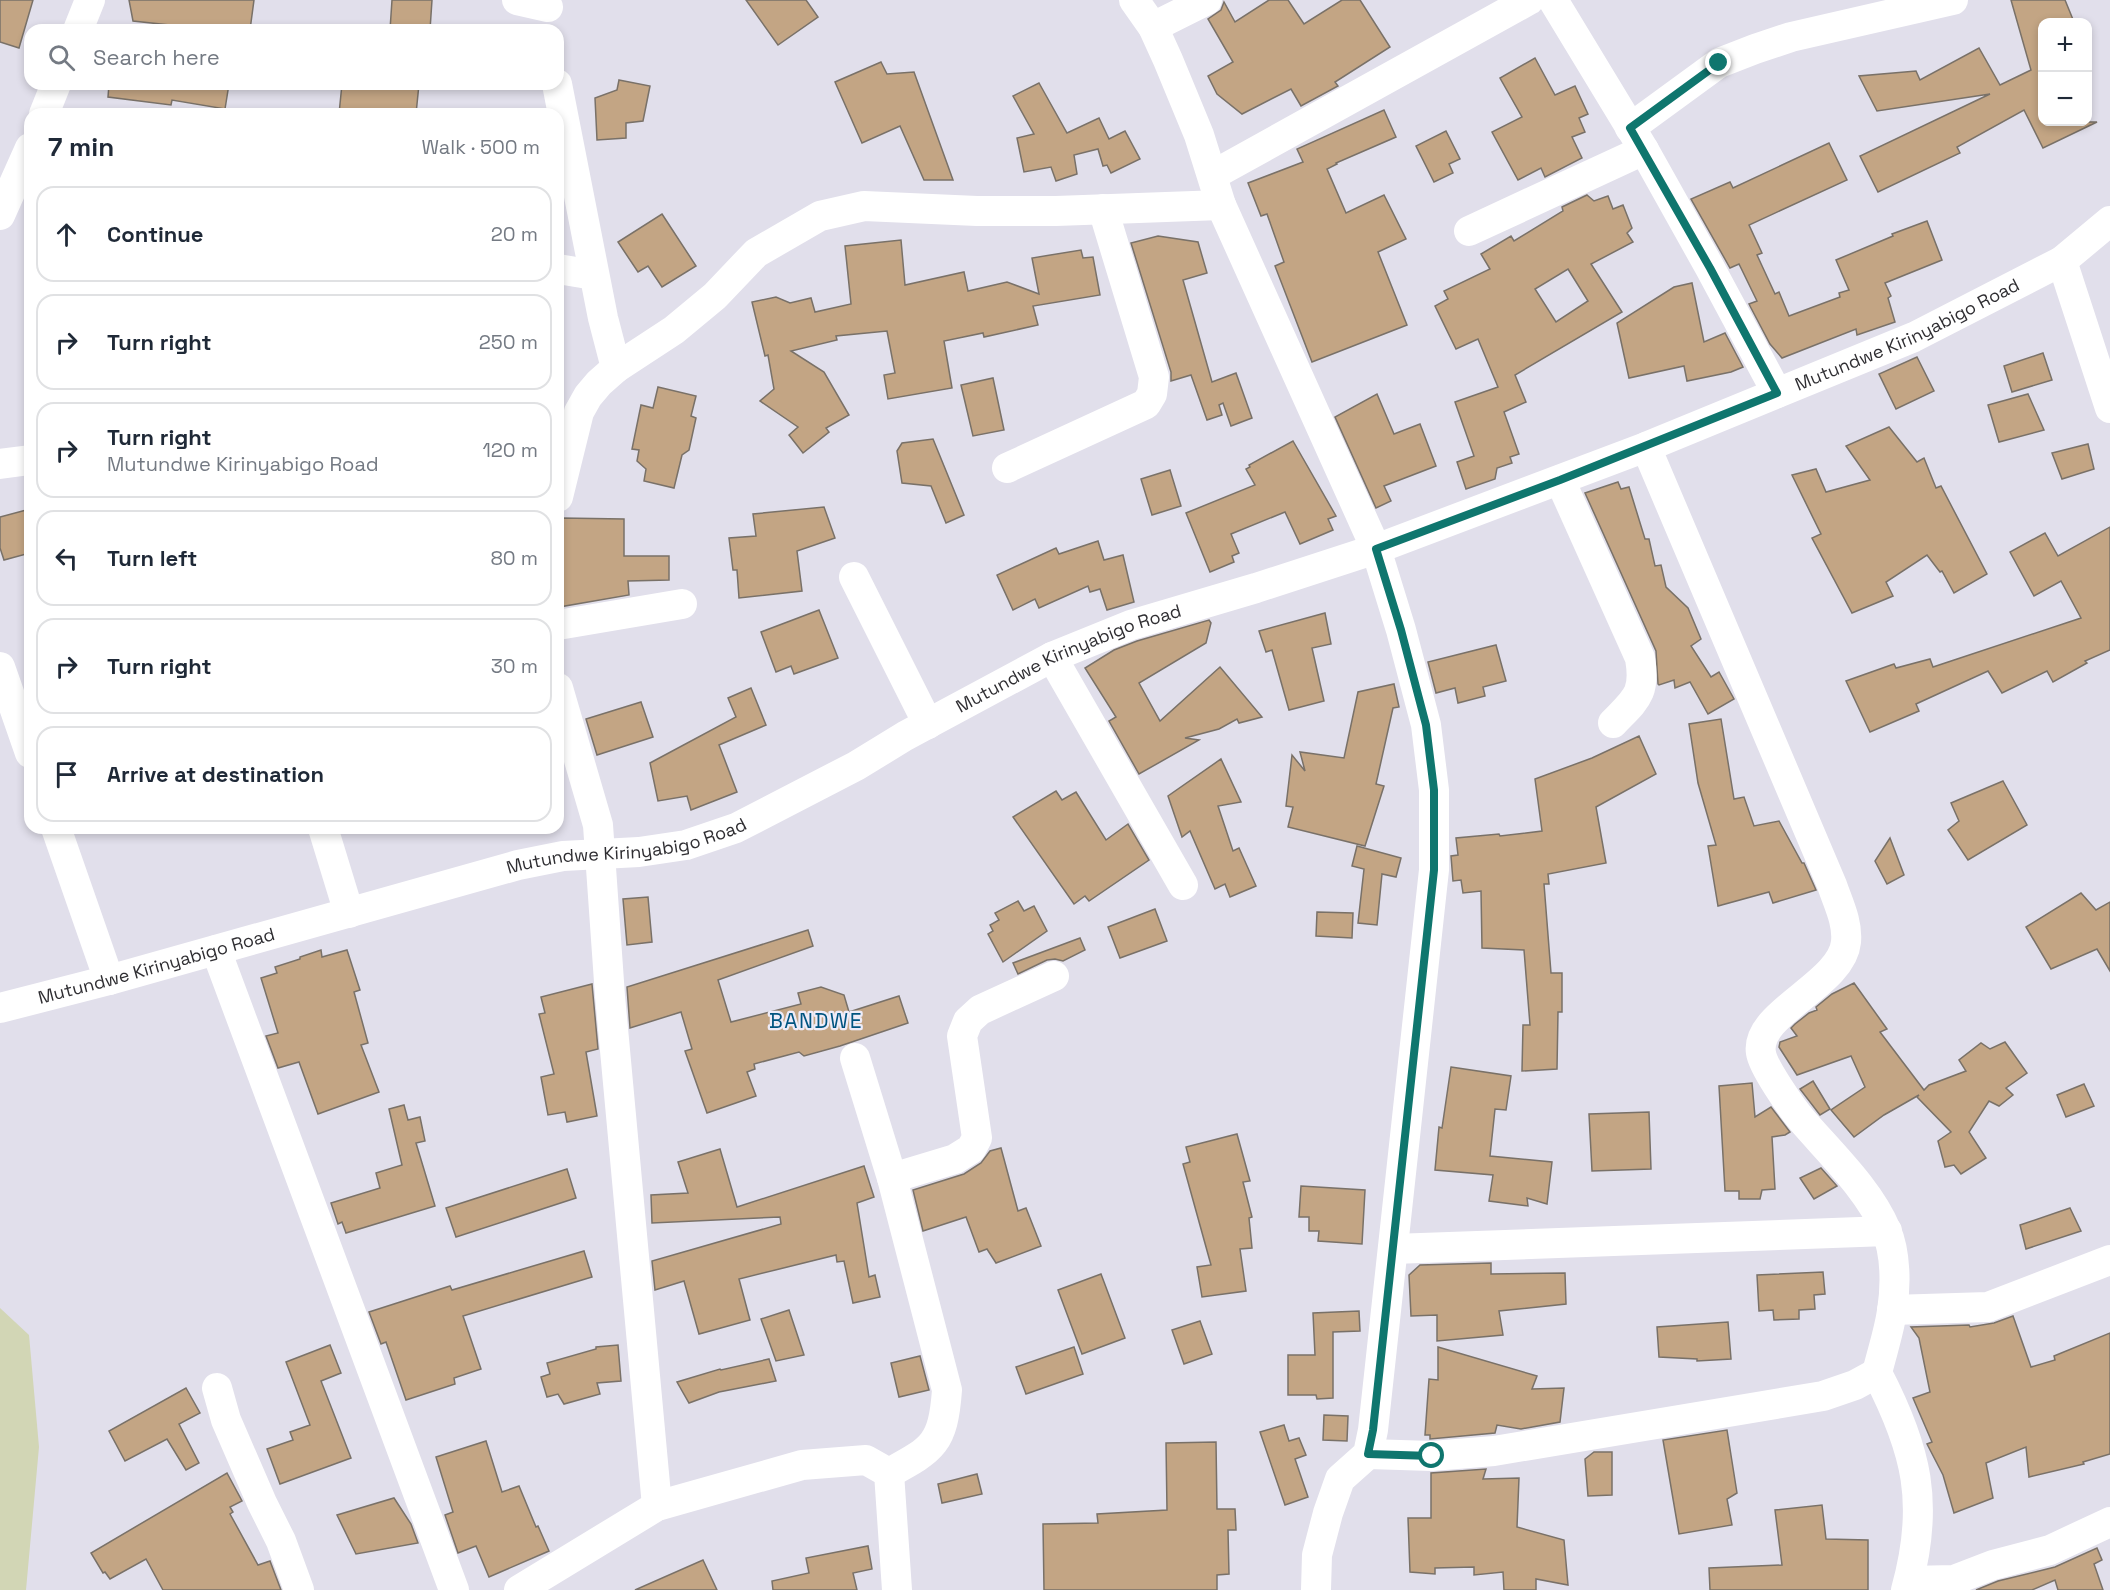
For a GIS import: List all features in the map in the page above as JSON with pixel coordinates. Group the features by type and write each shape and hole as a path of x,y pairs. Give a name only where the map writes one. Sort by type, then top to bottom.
{"street":[{"path":"80,24 90,0"},
{"path":"518,0 549,12"},
{"path":"1134,0 1153,27 1199,135 1221,205 1376,549 1401,630 1426,725 1434,790 1434,870 1373,1430 1368,1454 1340,1479 1317,1555 1316,1590"},
{"path":"1153,27 1207,0"},
{"path":"1213,175 1529,0"},
{"path":"1553,0 1637,139 1777,393"},
{"path":"1469,231 1637,139 1719,63 1791,37 1953,0"},
{"path":"46,108 54,90"},
{"path":"558,90 562,108"},
{"path":"564,120 594,275 616,368"},
{"path":"0,215 23,183"},
{"path":"564,449 569,409 588,396 616,368 674,330 716,296 756,253 820,216 864,206 977,211 1221,205"},
{"path":"1007,468 1146,404 1152,394 1154,377 1103,209"},
{"name":"Mutundwe Kirinyabigo Road","path":"0,1008 109,980 518,865 563,856 639,852 686,845 736,828 856,766 1052,657 1131,625 1376,549 1646,447 1914,337 2062,261 2110,221"},
{"path":"2062,261 2110,408"},
{"path":"564,270 594,275"},
{"path":"1646,447 1832,885 1845,922 1846,943 1841,959 1826,976 1777,1018 1765,1033 1760,1045 1761,1056 1786,1101 1870,1200 1887,1231 1893,1258 1892,1310 1877,1373 1897,1412 1914,1464 1919,1503 1917,1545 1907,1586 1954,1580 1993,1565 2050,1550 2110,1522"},
{"path":"0,464 24,461"},
{"path":"1560,480 1640,658 1643,675 1638,698 1613,723"},
{"path":"854,577 928,724"},
{"path":"564,624 682,604"},
{"path":"1052,657 1183,885"},
{"path":"0,667 24,736"},
{"path":"564,706 591,794 598,825 610,996 657,1506"},
{"path":"58,834 109,980"},
{"path":"325,834 349,913"},
{"path":"216,950 454,1590"},
{"path":"892,1178 955,1159 971,1149 977,1138 962,1036 968,1021 980,1010 1054,976"},
{"path":"855,1058 892,1178 947,1390 945,1414 938,1436 924,1454 888,1473"},
{"path":"1393,1249 1887,1231"},
{"path":"1892,1310 1988,1307 2110,1260"},
{"path":"1368,1454 1432,1456 1494,1451 1558,1441 1823,1396 1855,1385 1877,1373"},
{"path":"217,1388 226,1420 281,1541 299,1590"},
{"path":"520,1590 657,1506 802,1465 866,1461 888,1473"},
{"path":"888,1473 897,1590"}],"green space":[{"path":"0,1308 29,1335 39,1447 26,1590 0,1590"}],"building":[{"path":"0,0 33,0 26,24 24,24 19,48 0,42"},
{"path":"129,0 254,0 251,24 161,24 133,21"},
{"path":"392,0 432,0 430,24 390,24"},
{"path":"746,0 806,0 818,17 778,45"},
{"path":"1269,0 1288,0 1304,24 1342,0 1360,0 1390,47 1335,82 1338,86 1301,106 1291,89 1242,114 1217,94 1208,76 1233,62 1208,19 1221,10 1224,2 1235,22"},
{"path":"2011,0 2065,0 2072,18 2038,18 2038,126 2089,126 2043,148 2024,110 1957,147 1960,153 1878,192 1860,156 1990,94 1877,111 1859,76 1916,71 1920,80 1979,48 2000,85 2031,70"},
{"path":"1535,58 1555,95 1575,86 1588,114 1579,118 1585,132 1572,137 1582,158 1545,177 1541,168 1518,180 1492,132 1522,117 1500,78"},
{"path":"881,62 887,74 914,72 953,180 924,180 900,126 862,143 835,82"},
{"path":"619,80 650,86 643,121 626,123 626,138 597,140 595,98 617,90"},
{"path":"1039,83 1067,133 1099,118 1109,139 1125,131 1140,159 1111,173 1107,165 1103,166 1098,149 1074,155 1077,174 1056,181 1051,167 1024,172 1017,138 1034,134 1013,96"},
{"path":"109,90 228,90 225,108 172,100 171,105 108,97"},
{"path":"341,90 418,90 417,108 340,108"},
{"path":"1384,110 1396,137 1327,169 1346,213 1384,195 1406,239 1378,252 1407,325 1312,362 1275,266 1284,262 1267,214 1261,216 1248,183 1303,162 1297,149"},
{"path":"1446,131 1460,159 1449,164 1453,173 1434,182 1416,146"},
{"path":"1829,143 1847,180 1749,225 1762,253 1757,255 1775,294 1779,292 1789,316 1840,297 1839,293 1849,290 1836,260 1893,236 1892,234 1927,221 1942,260 1885,283 1891,296 1888,298 1895,322 1857,335 1856,329 1782,358 1770,344 1749,304 1757,301 1739,264 1730,268 1691,199 1730,182 1733,188"},
{"path":"1587,195 1594,201 1608,196 1613,209 1623,205 1632,228 1627,233 1633,242 1591,264 1622,312 1515,375 1526,402 1504,412 1519,454 1510,457 1512,463 1497,468 1495,479 1466,489 1457,462 1474,456 1455,402 1498,387 1478,339 1456,349 1435,306 1448,299 1444,291 1490,269 1481,254 1511,236 1514,241 1563,211 1562,207","holes":["1568,269 1588,301 1556,322 1535,289"]},
{"path":"662,214 696,266 662,287 648,266 638,272 618,242"},
{"path":"1158,236 1198,242 1207,273 1183,280 1212,382 1236,373 1252,418 1231,426 1223,403 1219,405 1222,415 1207,420 1191,375 1171,381 1171,372 1131,243"},
{"path":"901,240 905,285 964,272 968,291 1007,282 1039,294 1032,258 1081,250 1083,258 1093,257 1100,295 1033,306 1038,325 984,337 983,333 944,341 952,388 888,399 884,375 895,373 887,331 836,336 837,340 791,351 824,372 849,415 826,428 829,432 803,453 789,435 798,427 760,401 774,389 768,355 765,356 752,302 776,297 790,303 811,298 815,312 851,304 845,246"},
{"path":"1692,283 1704,342 1725,333 1743,367 1731,372 1687,381 1684,366 1629,378 1617,323 1674,287"},
{"path":"2043,353 2052,380 2012,392 2004,366"},
{"path":"1917,357 1934,391 1896,409 1879,374"},
{"path":"993,378 1004,430 973,436 961,385"},
{"path":"658,387 696,396 691,416 696,418 689,450 682,455 674,488 644,481 646,469 637,461 639,450 632,449 641,405 653,408"},
{"path":"1377,394 1394,434 1420,424 1436,466 1384,486 1391,501 1376,508 1335,417"},
{"path":"2028,394 2044,430 1999,442 1988,405"},
{"path":"1889,427 1917,462 1924,458 1936,488 1941,486 1987,574 1954,593 1942,571 1940,572 1927,555 1886,582 1893,596 1852,613 1812,538 1821,534 1792,475 1816,469 1826,492 1870,480 1846,446"},
{"path":"933,439 964,515 946,523 931,486 902,483 897,451 902,443"},
{"path":"1293,441 1336,516 1328,519 1333,530 1300,544 1285,512 1231,534 1239,553 1232,556 1234,562 1210,572 1186,513 1255,485 1246,469 1250,467 1249,465"},
{"path":"2088,444 2094,469 2062,479 2052,453"},
{"path":"1170,470 1181,506 1152,515 1141,479"},
{"path":"1618,482 1621,489 1629,487 1645,539 1649,539 1655,566 1661,565 1666,587 1688,608 1701,639 1691,646 1711,677 1719,672 1734,699 1708,714 1690,682 1675,688 1674,680 1658,684 1656,651 1585,493"},
{"path":"824,507 835,538 797,551 802,591 739,598 737,570 733,570 729,538 756,536 753,514"},
{"path":"24,511 24,555 4,560 0,548 0,517"},
{"path":"564,518 624,519 624,556 669,556 669,580 628,581 629,595 564,606"},
{"path":"2110,527 2110,650 2085,661 2087,663 2053,682 2047,671 2002,693 1988,671 1916,704 1919,711 1870,732 1846,681 1894,664 1896,668 1930,659 1933,667 2081,618 2061,581 2034,596 2010,552 2045,533 2058,556"},
{"path":"1098,541 1104,560 1123,555 1134,602 1107,610 1100,589 1090,592 1088,586 1039,608 1035,599 1013,610 997,575 1056,548 1059,554"},
{"path":"819,610 838,658 794,674 791,666 776,672 761,632"},
{"path":"1325,613 1331,644 1312,648 1324,701 1289,710 1272,650 1266,652 1259,631"},
{"path":"1209,620 1211,623 1206,643 1139,683 1160,721 1220,667 1262,717 1239,723 1237,719 1219,729 1185,738 1199,740 1139,774 1109,721 1116,717 1085,668 1114,650 1137,641"},
{"path":"1496,645 1506,681 1483,687 1485,696 1458,703 1455,688 1436,693 1428,662"},
{"path":"1394,684 1399,707 1393,708 1376,784 1384,786 1365,846 1288,827 1293,807 1286,806 1292,755 1305,771 1300,752 1344,758 1358,692"},
{"path":"751,688 766,725 719,745 737,792 691,810 687,796 658,801 650,763 736,717 728,698"},
{"path":"641,702 653,737 597,755 586,719"},
{"path":"1721,719 1734,799 1744,797 1754,826 1779,821 1804,863 1816,890 1773,903 1769,892 1718,906 1708,846 1716,845 1698,783 1689,724"},
{"path":"1639,736 1656,774 1596,807 1606,863 1548,874 1549,884 1544,884 1551,973 1562,973 1562,1012 1558,1012 1557,1069 1522,1071 1523,1025 1530,1025 1524,950 1482,948 1481,891 1463,893 1461,880 1453,881 1451,856 1458,855 1456,838 1542,831 1535,779 1592,758"},
{"path":"1221,759 1241,802 1218,806 1233,851 1239,848 1256,886 1230,897 1225,884 1215,889 1190,831 1182,837 1168,796"},
{"path":"2003,781 2027,825 1968,860 1948,830 1959,821 1951,803"},
{"path":"1056,791 1062,800 1076,792 1106,840 1128,824 1149,860 1089,901 1085,896 1074,904 1013,817"},
{"path":"1890,838 1904,875 1887,884 1875,861"},
{"path":"1357,846 1401,858 1396,877 1382,874 1377,925 1358,923 1364,869 1352,866"},
{"path":"2081,893 2096,910 2110,902 2110,971 2097,949 2051,969 2026,927"},
{"path":"648,897 652,942 627,945 623,899"},
{"path":"1018,901 1024,911 1034,906 1047,931 1003,962 988,934 993,931 990,925 999,920 995,913"},
{"path":"1155,909 1167,941 1120,958 1108,927"},
{"path":"1317,912 1353,913 1352,938 1316,936"},
{"path":"808,930 813,946 718,980 731,1022 801,1004 798,993 821,987 844,995 849,1012 899,996 908,1023 804,1056 799,1052 754,1064 755,1069 747,1072 756,1096 707,1113 685,1051 692,1049 681,1012 630,1028 627,987"},
{"path":"1080,938 1085,950 1063,961 1047,960 1018,974 1013,963"},
{"path":"321,950 322,957 347,950 360,990 354,992 368,1043 361,1045 379,1092 318,1114 299,1062 278,1068 266,1036 278,1033 261,978 277,973 275,967"},
{"path":"1854,983 1887,1029 1880,1032 1924,1090 1929,1085 1966,1071 1959,1060 1981,1043 1990,1049 2005,1042 2027,1073 2006,1088 2013,1095 1999,1106 1989,1101 1969,1132 1986,1158 1961,1174 1954,1165 1945,1167 1938,1141 1951,1132 1917,1097 1919,1095 1884,1115 1854,1137 1831,1110 1865,1087 1851,1056 1797,1075 1779,1047 1780,1042 1797,1036 1791,1028 1795,1024 1817,1010 1816,1007 1832,994"},
{"path":"592,984 598,1049 586,1052 597,1116 567,1122 565,1112 548,1115 541,1077 554,1074 539,1014 545,1013 541,997"},
{"path":"1451,1067 1511,1076 1506,1110 1495,1109 1490,1156 1552,1162 1547,1204 1527,1198 1528,1206 1489,1201 1493,1175 1435,1170 1439,1127 1442,1128"},
{"path":"1813,1081 1830,1109 1820,1115 1800,1089"},
{"path":"1752,1083 1755,1117 1771,1107 1790,1132 1772,1137 1775,1189 1762,1190 1760,1199 1739,1199 1739,1191 1725,1191 1719,1086"},
{"path":"2084,1084 2094,1106 2066,1117 2057,1095"},
{"path":"404,1105 408,1120 420,1117 425,1141 416,1143 435,1206 346,1233 342,1222 338,1224 331,1203 380,1188 376,1173 402,1165 389,1109"},
{"path":"1649,1112 1651,1169 1592,1171 1589,1114"},
{"path":"1237,1134 1250,1181 1243,1182 1252,1217 1249,1218 1252,1248 1240,1249 1246,1291 1202,1297 1197,1267 1211,1265 1183,1164 1190,1162 1186,1147"},
{"path":"1001,1148 1018,1211 1026,1208 1041,1246 996,1263 987,1249 979,1252 966,1217 923,1231 913,1190 964,1174 981,1163 990,1151"},
{"path":"720,1149 737,1207 864,1166 874,1197 857,1203 869,1277 875,1275 880,1297 853,1303 844,1261 837,1262 836,1255 739,1279 750,1320 699,1334 684,1281 655,1290 652,1261 781,1224 780,1217 652,1223 651,1195 688,1193 678,1162"},
{"path":"1821,1168 1837,1186 1814,1199 1800,1178"},
{"path":"567,1169 576,1198 456,1237 446,1208"},
{"path":"1301,1186 1365,1190 1362,1244 1318,1241 1319,1231 1309,1231 1309,1217 1299,1217"},
{"path":"2070,1208 2081,1231 2026,1249 2020,1225"},
{"path":"584,1251 592,1277 463,1316 481,1369 454,1378 455,1384 406,1400 386,1342 381,1344 369,1312 450,1286 452,1290"},
{"path":"1491,1263 1491,1274 1565,1273 1566,1304 1499,1311 1503,1335 1437,1341 1437,1315 1411,1316 1409,1275 1420,1265"},
{"path":"1823,1272 1825,1294 1814,1295 1815,1309 1799,1310 1799,1319 1774,1320 1773,1310 1759,1311 1757,1275"},
{"path":"1101,1274 1125,1338 1082,1354 1058,1290"},
{"path":"789,1310 804,1355 776,1361 761,1319"},
{"path":"1359,1311 1360,1331 1333,1332 1333,1398 1317,1399 1316,1395 1288,1395 1288,1355 1315,1355 1313,1313"},
{"path":"2013,1316 2031,1367 2055,1360 2054,1356 2110,1333 2110,1454 2083,1462 2084,1464 2029,1477 2026,1447 1986,1463 1993,1498 1954,1513 1943,1475 1927,1444 1932,1442 1913,1398 1930,1392 1919,1338 1911,1327 1969,1325 1970,1327 1994,1323"},
{"path":"1200,1321 1212,1354 1184,1364 1172,1330"},
{"path":"1728,1322 1731,1359 1697,1361 1697,1359 1659,1357 1657,1327"},
{"path":"330,1345 341,1373 321,1381 351,1458 280,1484 267,1449 293,1440 290,1432 310,1425 286,1362"},
{"path":"618,1345 621,1381 597,1383 600,1394 564,1404 558,1394 547,1397 541,1377 550,1374 547,1363 596,1349 596,1347"},
{"path":"1074,1347 1083,1374 1026,1394 1016,1367"},
{"path":"1438,1347 1537,1376 1532,1389 1564,1388 1560,1422 1521,1429 1497,1425 1495,1433 1430,1439 1430,1435 1425,1435 1429,1379 1438,1380"},
{"path":"920,1356 929,1390 899,1397 891,1363"},
{"path":"769,1359 776,1381 719,1392 689,1403 677,1382 720,1369"},
{"path":"186,1388 200,1413 179,1424 199,1463 186,1470 167,1439 125,1461 109,1431"},
{"path":"1324,1415 1348,1416 1347,1441 1323,1440"},
{"path":"1284,1425 1289,1441 1299,1438 1306,1455 1295,1459 1308,1497 1285,1505 1260,1432"},
{"path":"1727,1430 1737,1493 1727,1499 1732,1525 1679,1534 1663,1440"},
{"path":"486,1441 502,1492 519,1486 549,1551 489,1577 476,1546 458,1553 445,1515 453,1512 436,1457"},
{"path":"1216,1442 1217,1509 1235,1509 1236,1530 1228,1530 1229,1574 1217,1575 1217,1590 1044,1590 1043,1524 1098,1523 1097,1514 1167,1510 1166,1443"},
{"path":"1594,1452 1612,1452 1612,1495 1588,1496 1585,1459"},
{"path":"1486,1469 1483,1479 1519,1478 1517,1527 1564,1540 1568,1585 1536,1579 1536,1590 1504,1590 1503,1572 1474,1575 1474,1567 1435,1568 1435,1574 1410,1572 1408,1518 1431,1518 1431,1473"},
{"path":"227,1473 242,1501 230,1507 233,1512 230,1514 258,1565 270,1561 281,1590 163,1590 146,1559 110,1579 105,1572 103,1573 91,1553"},
{"path":"977,1474 982,1494 942,1503 938,1484"},
{"path":"394,1498 411,1524 418,1543 356,1554 337,1515"},
{"path":"1822,1505 1826,1539 1868,1540 1868,1590 1710,1590 1709,1568 1782,1565 1775,1510"},
{"path":"868,1546 872,1569 853,1573 857,1590 773,1590 772,1581 809,1573 806,1558"},
{"path":"2097,1548 2102,1560 2094,1564 2103,1590 2058,1590 2055,1580 2032,1590 1976,1590 1998,1581 2055,1567"},
{"path":"703,1560 717,1590 635,1590"}],"district":[{"name":"BANDWE","path":"816,1021"}],"route":[{"path":"1432,1456 1368,1454 1373,1430 1434,870 1434,790 1426,725 1401,630 1376,549 1646,447 1777,393 1710,268 1630,128 1719,63"}]}
